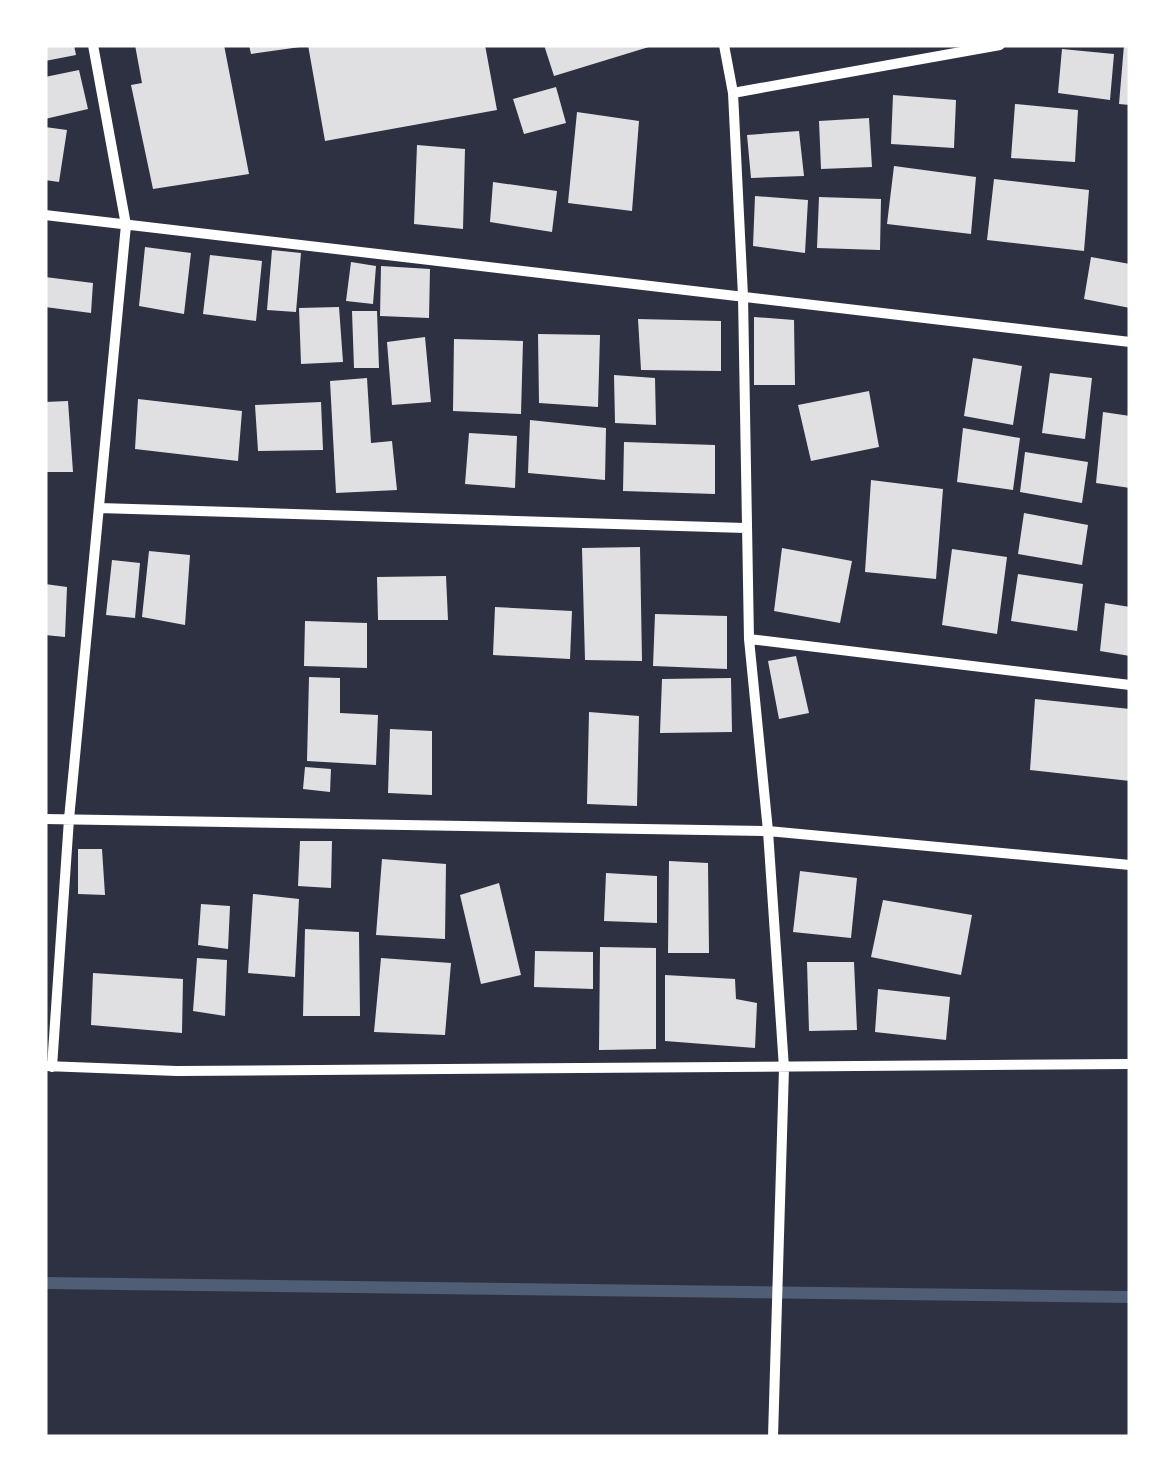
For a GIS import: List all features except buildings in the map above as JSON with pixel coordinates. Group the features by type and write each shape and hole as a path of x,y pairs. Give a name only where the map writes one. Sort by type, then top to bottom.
{"street":[{"path":"93,45 126,225 48,1067 177,1071 1130,1064"},
{"path":"724,45 733,93 743,296 749,639 768,831 784,1068 774,1437"},
{"path":"733,93 1000,45"},
{"path":"45,215 1130,342"},
{"path":"99,508 745,528"},
{"path":"749,639 1130,685"},
{"path":"45,819 768,831 1130,866"}],"waterway":[{"path":"45,1283 1130,1297"}]}
